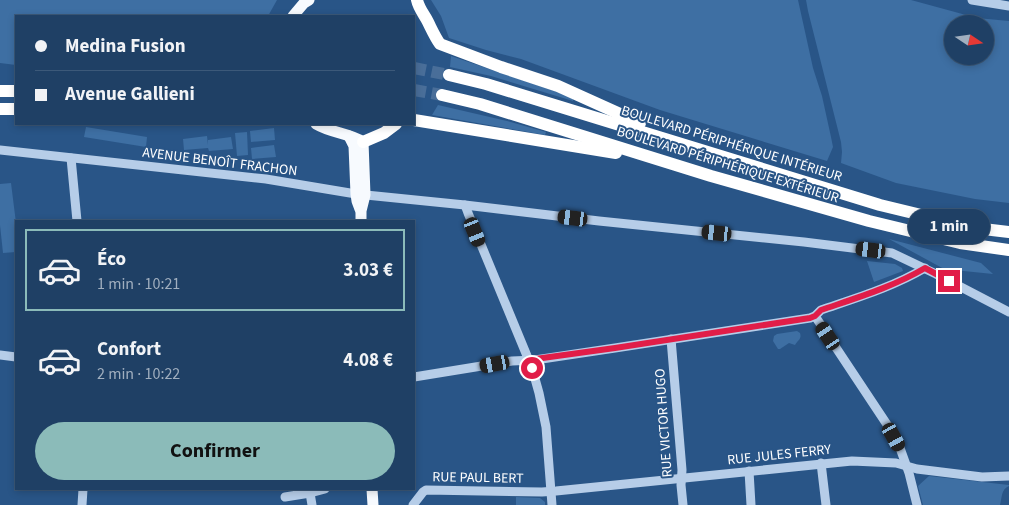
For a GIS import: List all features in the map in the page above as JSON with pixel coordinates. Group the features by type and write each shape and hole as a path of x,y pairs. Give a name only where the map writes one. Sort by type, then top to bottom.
{"highway":[{"path":"417,0 418,6 440,44 558,86 685,144"},
{"name":"BOULEVARD PÉRIPHÉRIQUE INTÉRIEUR","path":"449,75 486,84 685,144 880,205 975,228 1009,232"},
{"path":"0,91 15,91"},
{"name":"BOULEVARD PÉRIPHÉRIQUE EXTÉRIEUR","path":"442,95 480,104 711,176 869,221 960,243 1009,250"},
{"path":"0,109 15,109"},
{"path":"415,120 607,151 711,176"},
{"path":"363,142 384,133 395,125"}],"main road":[{"path":"294,15 309,0"},
{"path":"318,125 363,142 361,194 357,201 361,216"},
{"path":"349,136 354,146 361,194"},
{"path":"372,490 372,505"}],"street":[{"path":"972,0 1004,4"},
{"name":"AVENUE BENOÎT FRACHON","path":"0,150 266,179 361,194 892,253 1009,312"},
{"path":"71,158 77,220"},
{"path":"466,205 532,368 546,427 552,505"},
{"path":"416,375 597,351 815,316 821,310 876,290 925,268"},
{"path":"815,316 888,426 900,448 916,505"},
{"name":"RUE VICTOR HUGO","path":"670,339 682,470 683,505"},
{"path":"0,355 15,357"},
{"name":"RUE JULES FERRY","path":"550,492 852,461 896,463 916,469 982,477 1009,476"},
{"path":"821,463 826,505"},
{"path":"749,471 751,505"},
{"path":"82,505 83,490"},
{"path":"285,498 321,490"},
{"name":"RUE PAUL BERT","path":"413,505 426,490 550,492"},
{"path":"310,493 312,505"}],"shaded area":[{"path":"0,0 277,0 269,15 15,15 15,65 0,63"},
{"path":"431,0 798,0 833,147 827,161 660,110 521,59 449,38 441,16"},
{"path":"806,0 911,0 966,15 944,15 944,65 994,65 994,20 1009,21 1009,203 975,199 896,183 841,163 841,142"},
{"path":"451,56 557,92 573,99 573,101 491,76 450,67"},
{"path":"438,105 546,132 545,135 432,115"},
{"path":"86,127 147,137 146,147 84,137"},
{"path":"274,128 275,140 251,142 250,131"},
{"path":"247,132 248,155 237,156 235,133"},
{"path":"207,136 208,145 208,140 231,137 233,149 209,151 208,148 184,150 183,139"},
{"path":"274,145 276,157 252,159 251,148"},
{"path":"11,183 16,220 15,252 3,253 0,225 0,184"},
{"path":"889,239 981,263 993,274 944,269"},
{"path":"867,261 895,264 902,268 903,271 874,282"},
{"path":"797,331 800,333 800,337 795,345 789,343 778,349 773,341 774,336"},
{"path":"929,476 1009,486 1003,491 1000,505 923,505 918,486"},
{"path":"516,497 540,498 545,502 545,505 516,505"}],"tunnel":[{"path":"415,68 449,75"},
{"path":"415,90 442,95"}],"route":[{"path":"532,368 528,360 810,318 821,310 876,290 925,268 949,281"}]}
